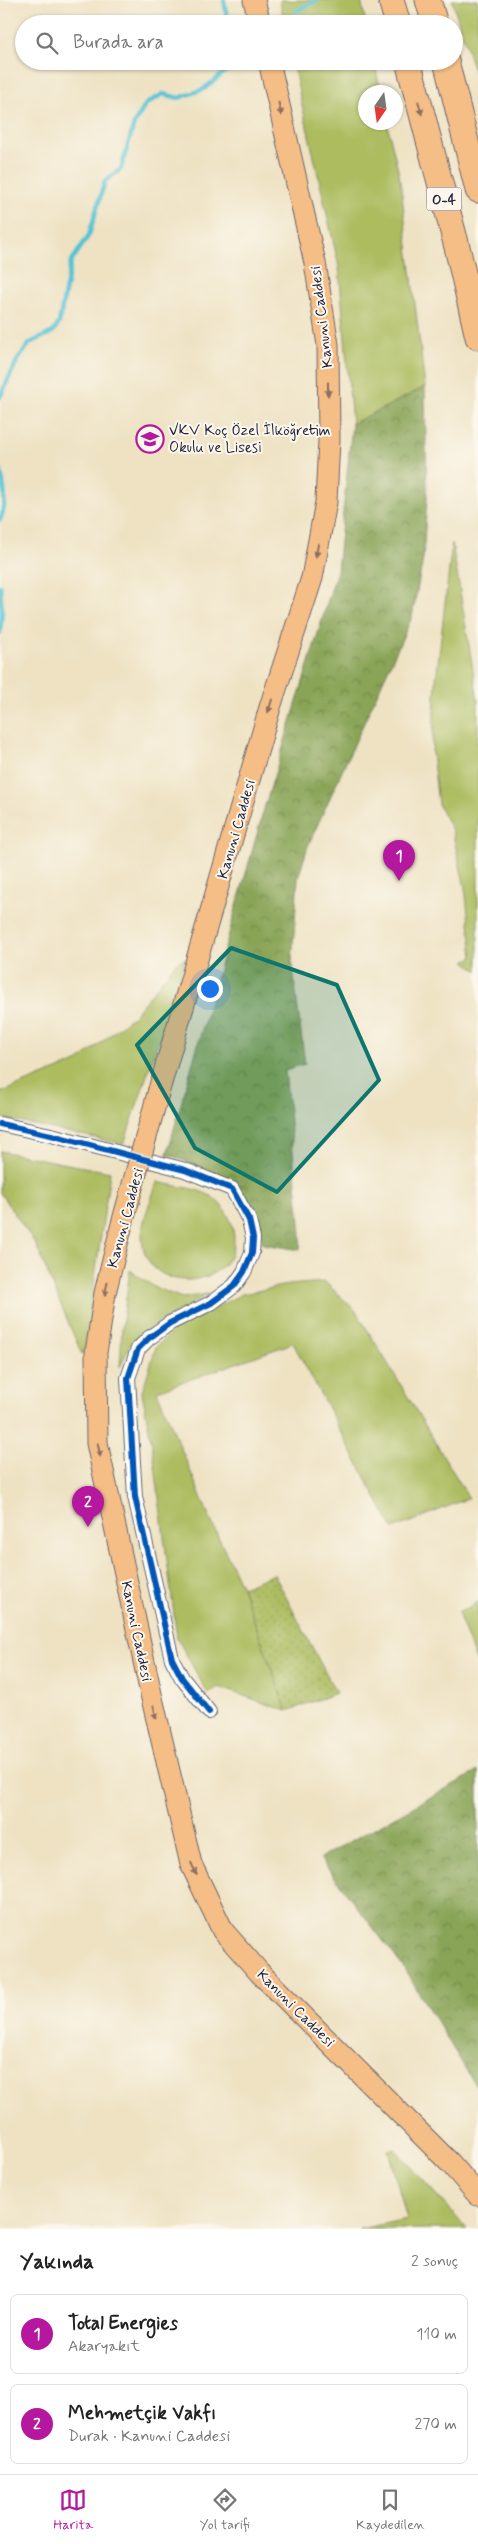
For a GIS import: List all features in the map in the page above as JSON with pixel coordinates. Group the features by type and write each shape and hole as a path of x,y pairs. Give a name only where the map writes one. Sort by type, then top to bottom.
{"highway":[{"path":"391,0 395,15"},
{"path":"428,0 432,15"},
{"name":"O-4","path":"410,70 457,247 478,337"},
{"name":"O-4","path":"448,70 478,190"}],"main road":[{"path":"254,0 258,15"},
{"name":"Kanuni Caddesi","path":"271,70 315,263 328,345 326,502 312,578 270,704 104,1293 96,1353 97,1443 190,1864 223,1931 259,1972 451,2164 478,2195"}],"street":[{"path":"0,1124 184,1170 232,1189 249,1220 253,1238 252,1253 244,1272 234,1286 211,1303 170,1323 149,1338 138,1349 128,1378 135,1497 172,1659 182,1678 209,1712"}],"highlighted area":[{"path":"231,948 337,985 379,1080 277,1192 195,1148 137,1045"}],"green space":[{"path":"280,0 361,0 364,15 282,15"},
{"path":"452,0 478,0 478,84 463,36 463,15 457,15"},
{"path":"294,70 376,70 379,85 358,85 358,130 389,130 400,179 425,387 352,424 339,267"},
{"path":"425,387 427,498 423,559 412,617 308,846 298,878 292,961 305,1064 285,1070 301,1233 300,1250 263,1244 256,1217 237,1182 167,1154 264,809 337,571 352,424"},
{"path":"452,543 478,700 478,971 465,961 473,957 465,888 452,830 438,804 432,753 436,680"},
{"path":"186,958 124,1144 0,1118 0,1093 79,1061 134,1015 176,963"},
{"path":"0,1151 110,1172 85,1347 82,1355 35,1243 0,1193"},
{"path":"157,1182 203,1192 217,1201 226,1212 232,1225 233,1247 225,1264 211,1275 193,1280 174,1279 158,1271 146,1256 142,1234 146,1214"},
{"path":"130,1270 154,1287 182,1298 208,1294 162,1321 130,1345 120,1367 122,1327"},
{"path":"325,1282 356,1311 469,1498 393,1529 293,1343 157,1391 215,1530 242,1587 287,1711 218,1687 208,1694 177,1638 153,1451 142,1392 156,1347 173,1330 242,1294 287,1285"},
{"path":"274,1574 336,1693 287,1711 242,1587"},
{"path":"478,1602 478,1666 458,1613"},
{"path":"478,1771 478,2089 403,1967 320,1858"},
{"path":"395,2149 467,2229 359,2229 407,2219 388,2150"}],"waterway":[{"path":"224,0 226,15"},
{"path":"296,11 318,0"},
{"path":"0,397 17,361 30,343 53,332 59,323 71,262 89,235 105,181 121,169 134,124 146,104 163,94 179,98 204,89 227,70"},
{"path":"0,468 5,500 0,520"},
{"path":"0,586 2,612 0,633"}],"cycle path":[{"path":"0,1124 51,1135 185,1170 232,1189 249,1220 253,1238 252,1253 244,1272 234,1286 211,1303 170,1323 149,1338 138,1349 128,1378 135,1497 172,1659 182,1678 209,1712"}],"place":[{"name":"VKV Koç Özel İlköğretim Okulu ve Lisesi","path":"150,439"},
{"name":"Total Energies","path":"399,881"},
{"name":"Mehmetçik Vakfı","path":"88,1527"}]}
